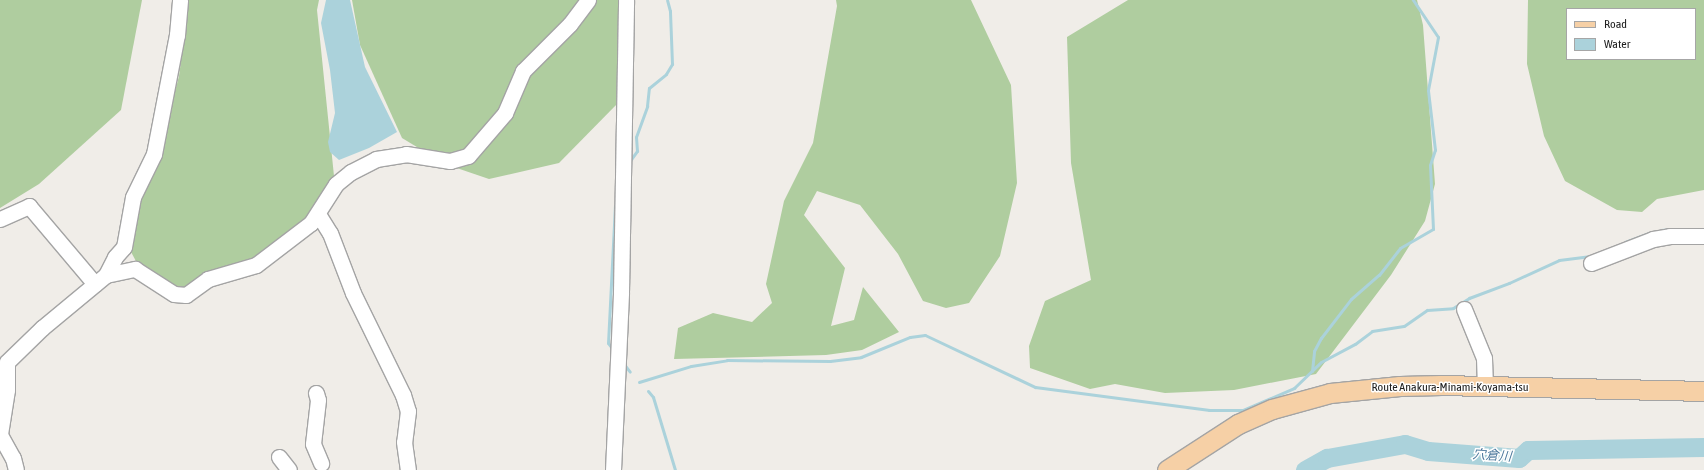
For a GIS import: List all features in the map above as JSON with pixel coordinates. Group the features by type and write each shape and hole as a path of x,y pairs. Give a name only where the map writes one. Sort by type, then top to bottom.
{"main road":[{"name":"Route Anakura-Minami-Koyama-tsu","path":"1167,470 1238,424 1295,402 1363,388 1400,386 1704,392"}],"street":[{"path":"16,470 13,458 0,434 8,390 3,373 7,362 15,352 100,280 115,257 124,247 133,197 154,154 178,35 180,0"},
{"path":"100,280 135,269 174,294 186,295 208,279 256,266 302,231 318,214 336,184 351,172 376,159 406,154 450,161 468,156 505,113 523,71 570,24 588,0"},
{"path":"613,470 622,292 626,0"},
{"path":"0,219 29,206 100,280"},
{"path":"318,214 330,233 345,275 406,404 404,442 408,470"},
{"path":"1591,263 1653,239 1670,236 1704,236"},
{"path":"1464,309 1484,358 1485,387"},
{"path":"316,393 318,400 313,444 318,465"},
{"path":"279,457 289,470"}],"green space":[{"path":"0,0 142,0 121,110 39,184 0,208"},
{"path":"189,0 319,0 317,10 334,176 308,219 254,262 184,290 177,289 138,265 130,250 137,203 157,161 179,76"},
{"path":"352,0 618,0 618,103 559,163 489,179 445,164 402,138 360,45"},
{"path":"836,0 971,0 1011,85 1017,183 1000,256 969,303 946,308 923,301 898,254 860,205 817,191 804,215 845,268 831,326 854,320 863,287 899,332 862,350 826,355 674,359 678,328 713,313 752,322 772,303 766,284 784,201 813,143 837,6"},
{"path":"1128,0 1417,0 1423,25 1435,184 1425,221 1391,275 1316,374 1234,390 1165,393 1115,384 1090,389 1030,368 1029,346 1045,301 1091,280 1071,163 1067,37"},
{"path":"1528,0 1704,0 1704,190 1657,199 1642,212 1617,210 1565,181 1544,136 1527,64"}],"water":[{"path":"326,0 350,0 365,67 397,132 369,148 339,160 330,152 328,142 335,113 330,70 321,23"}],"waterway":[{"path":"629,162 637,151 636,137 647,106 649,88 666,74 672,64 670,11 667,0"},
{"path":"1312,371 1314,351 1321,338 1351,299 1379,275 1400,248 1433,229 1430,165 1435,150 1428,90 1438,37 1413,0"},
{"path":"612,348 608,343 615,206"},
{"path":"1661,230 1673,229"},
{"path":"1625,242 1648,233"},
{"path":"639,382 691,366 727,360 830,361 861,357 910,337 925,335 1035,387 1209,410 1243,410 1294,388 1321,362 1355,344 1372,331 1404,326 1427,310 1453,308 1469,298 1509,283 1559,260 1591,256"},
{"path":"623,363 630,372"},
{"path":"648,391 653,397 675,470"},
{"name":"穴倉川","path":"1305,470 1327,458 1405,444 1428,451 1519,458 1528,450 1704,447"}]}
